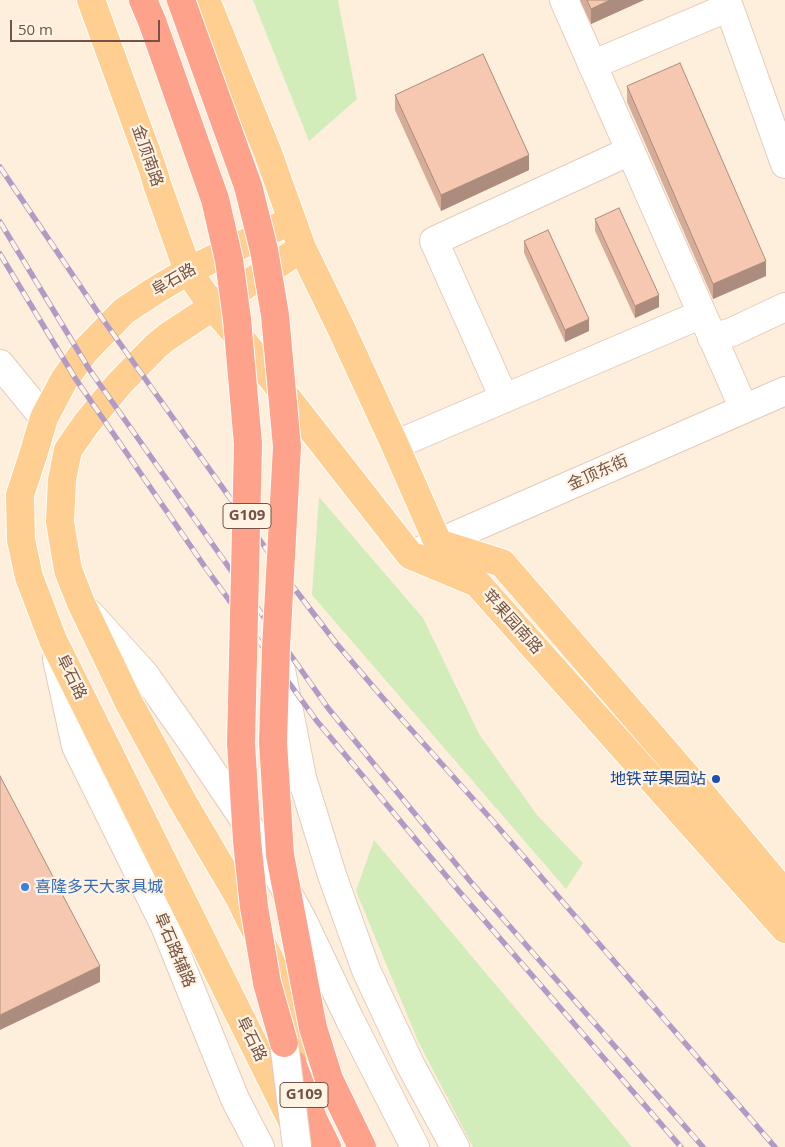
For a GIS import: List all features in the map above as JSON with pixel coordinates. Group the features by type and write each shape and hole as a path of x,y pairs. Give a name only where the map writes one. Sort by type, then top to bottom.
{"highway":[{"name":"阜石路","path":"143,0 215,199 229,260 237,319 248,444 241,743 254,907 267,983 284,1043 314,1121 327,1147"},
{"name":"G109","path":"181,0 248,186 264,250 275,315 288,446 276,648 273,742 280,855 313,1028 329,1079 363,1147"}],"main road":[{"name":"金顶南路","path":"91,0 188,271 212,307"},
{"path":"206,0 268,153 302,248 395,445 438,543"},
{"name":"阜石路","path":"292,220 188,271 124,311 85,351 64,380 44,418 20,495 21,540 29,577 53,640 304,1147"},
{"path":"302,248 156,346 108,397 68,450 62,480 60,522 68,570 81,603 138,719 183,802 240,899 345,1116 363,1147"},
{"name":"苹果园南路","path":"212,307 246,345 410,555 477,583 785,929"},
{"name":"苹果园南路","path":"438,543 502,563 701,793 785,894"}],"street":[{"path":"564,0 744,409"},
{"path":"592,65 727,4 785,164"},
{"path":"504,398 434,241 630,151"},
{"path":"395,445 504,398 707,326 732,332 785,307"},
{"path":"0,364 44,418"},
{"name":"金顶东街","path":"410,555 785,391"},
{"path":"81,603 145,675 258,840 302,919 350,1020 415,1147"},
{"name":"阜石路辅路","path":"53,640 76,746 165,926 235,1099 260,1147"},
{"path":"276,648 302,778 332,875 366,970 410,1064 455,1147"},
{"path":"284,1043 297,1147"}],"green space":[{"path":"253,0 338,0 357,99 309,141"},
{"path":"319,497 423,618 479,734 537,815 583,863 566,889 312,595"},
{"path":"374,840 632,1147 473,1147 418,1041 356,891"}],"building":[{"path":"587,0 610,0 591,9"},
{"path":"483,54 529,155 441,195 395,95"},
{"path":"680,63 766,261 713,284 627,86"},
{"path":"619,208 659,295 635,306 595,219"},
{"path":"548,230 589,319 565,330 524,241"},
{"name":"喜隆多天大家具城","path":"0,776 100,966 0,1015"}],"railway":[{"path":"0,167 99,314 294,588 336,643 775,1147"},
{"path":"0,222 89,369 328,708 470,881 703,1147"},
{"path":"0,254 75,378 205,567 316,720 458,890 681,1147"}],"place":[{"name":"地铁苹果园站","path":"716,779"},
{"name":"喜隆多天大家具城","path":"25,887"}]}
